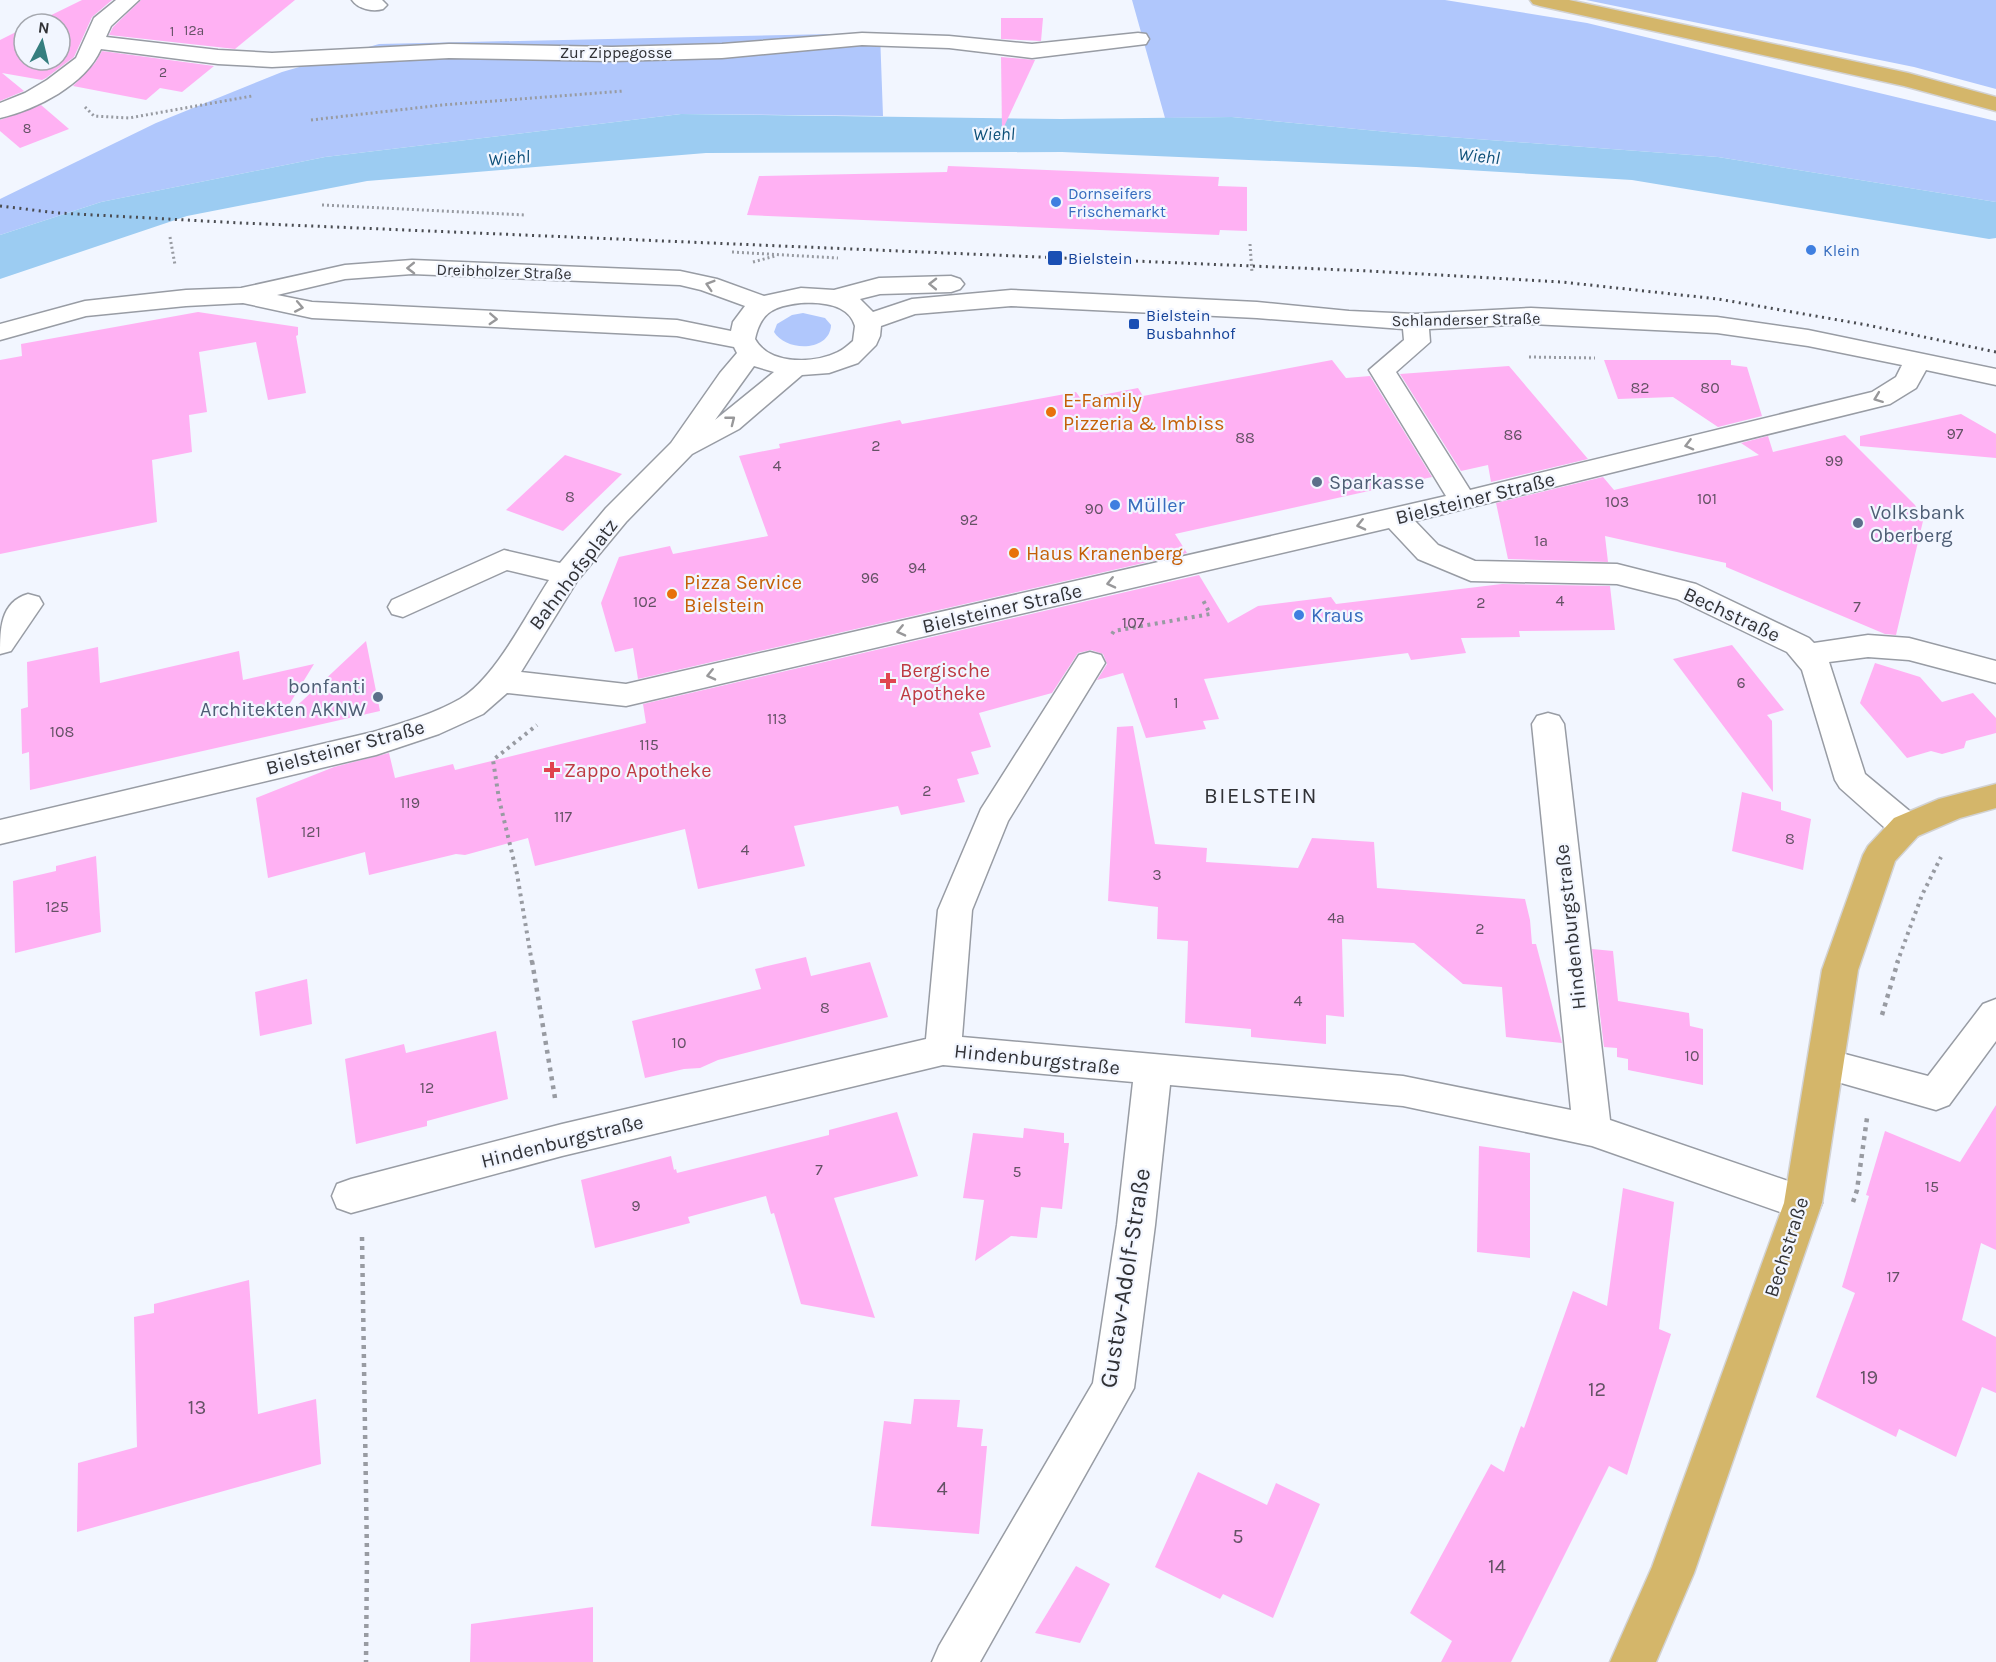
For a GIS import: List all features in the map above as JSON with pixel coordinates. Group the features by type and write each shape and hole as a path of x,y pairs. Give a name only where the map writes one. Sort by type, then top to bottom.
{"main road":[{"path":"1540,0 1908,80 1996,104"},
{"name":"Bechstraße","path":"1633,1662 1672,1573 1803,1203 1840,970 1880,855 1906,826 1951,808 1996,796"}],"street":[{"path":"0,111 33,98 55,86 85,61 102,23 129,0"},
{"name":"Zur Zippegosse","path":"94,42 218,57 272,60 449,51 612,54 722,51 862,39 949,42 1032,51 1138,39"},
{"name":"Dreibholzer Straße","path":"0,332 85,309 186,298 242,296 345,272 412,267 680,278 708,284 765,305"},
{"name":"Schlanderser Straße","path":"835,298 879,286 926,283 954,284 1011,298"},
{"name":"Dreibholzer Straße","path":"242,296 312,310 677,328 747,347"},
{"path":"794,296 835,298 853,305 868,322 869,332 866,341 848,358 818,368 794,369 769,364 747,347 742,331 746,321 765,305 794,296"},
{"name":"Schlanderser Straße","path":"868,322 912,307 1011,298 1257,310 1415,322 1531,316 1717,325 1808,338 1918,360"},
{"path":"1415,322 1417,342 1382,370 1463,501"},
{"name":"Bahnhofsplatz","path":"500,681 567,574 615,515 681,449 729,379 747,347"},
{"path":"1918,360 1996,377"},
{"name":"Bielsteiner Straße","path":"0,832 376,743 428,726 472,706 500,681 561,690 626,695 1463,501 1881,398 1907,382 1918,360"},
{"name":"Bahnhofsplatz","path":"681,449 729,423 794,369"},
{"name":"Bechstraße","path":"1395,517 1428,552 1471,571 1617,574 1686,591 1798,645 1816,667 1851,780 1906,826"},
{"path":"403,608 504,560 567,574"},
{"path":"0,644 28,604"},
{"path":"1807,655 1868,646 1909,649 1996,672"},
{"path":"944,1050 955,910 993,818 1090,663"},
{"name":"Hindenburgstraße","path":"1548,724 1593,1130"},
{"path":"1826,1064 1936,1094 1996,1014"},
{"name":"Hindenburgstraße","path":"351,1196 562,1140 944,1050 1153,1071 1403,1092 1593,1130 1803,1203"},
{"name":"Gustav-Adolf-Straße","path":"955,1662 1113,1388 1136,1225 1153,1071"}],"path":[{"path":"55,86 69,93 94,116 129,118 262,95"},
{"path":"322,205 525,215"},
{"path":"1250,244 1252,279"},
{"path":"731,252 849,258"},
{"path":"1090,663 1114,631 1174,620"},
{"path":"561,690 536,727 493,760 499,799 517,874 562,1140"},
{"path":"351,1196 364,1243 366,1662"}],"shaded area":[{"path":"1132,0 1445,0 1587,23 1996,121 1996,202 1718,157 1409,134 1232,117 1165,118"},
{"path":"1586,0 1996,0 1996,89 1914,67"},
{"path":"880,33 883,116 681,114 325,157 101,202 0,235 0,199 156,123 282,72 379,44"},
{"path":"803,313 825,318 831,325 829,334 816,344 807,346 797,346 780,339 774,332 777,324 792,315"}],"water":[{"name":"Wiehl","path":"681,114 1061,119 1232,117 1409,134 1718,157 1996,202 1996,238 1989,239 1632,180 1416,167 1062,152 706,153 367,181 187,216 0,279 0,235 101,202 325,157"}],"building":[{"path":"82,0 112,0 92,17 72,58 72,12 58,12"},
{"path":"141,0 295,0 235,49 109,35 113,27"},
{"path":"1001,18 1043,18 1041,41 1001,39"},
{"path":"12,34 12,72 54,72 42,80 2,73 24,91 0,101 0,40"},
{"path":"102,51 214,66 182,92 160,88 146,100 73,86 95,63"},
{"path":"1001,57 1035,60 1002,131"},
{"path":"41,105 69,129 20,148 0,131 0,120"},
{"name":"Dornseifers Frischemarkt","path":"948,166 1219,177 1218,186 1247,187 1247,231 1220,230 1219,235 747,215 759,176 947,172"},
{"path":"198,312 298,327 296,336 306,393 268,400 256,342 199,352 207,412 189,415 192,452 152,460 157,522 0,554 0,360 22,356 21,344"},
{"path":"1332,360 1346,378 1370,376 1432,477 1175,534 1187,553 638,679 633,648 615,652 601,603 619,557 670,546 673,554 768,536 739,456 780,448 779,444 900,420 902,424 1076,392 1081,399 1138,388 1143,396"},
{"path":"1604,360 1731,360 1731,365 1747,367 1762,416 1718,427 1673,397 1618,399"},
{"path":"1509,366 1588,459 1491,482 1488,465 1461,471 1400,374"},
{"path":"1961,414 1996,434 1996,458 1860,446 1860,436"},
{"path":"1845,435 1915,505 1923,521 1896,635 1885,634 1726,567 1726,563 1605,536 1608,562 1508,559 1496,503 1603,477 1614,490 1759,455 1741,443 1768,436 1773,452"},
{"path":"565,455 622,474 563,531 506,510"},
{"path":"1199,575 1228,623 1258,606 1331,597 1336,604 1502,584 1610,586 1615,630 1519,631 1520,637 1461,638 1466,653 1411,660 1408,653 1204,679 1219,719 1203,721 1206,729 1146,738 1123,673 1097,680 1107,664 1103,654 1091,650 1078,653 1052,693 979,713 991,747 971,752 979,774 957,779 965,802 901,815 898,806 794,826 805,866 698,889 685,829 535,866 528,838 465,855 456,854 369,875 365,852 268,878 256,798 334,767 389,753 395,778 453,764 455,770 646,723 643,704"},
{"path":"366,641 380,711 30,790 29,752 22,754 21,709 28,707 27,662 98,647 100,683 239,651 243,680 314,664 284,713 286,716"},
{"path":"1732,645 1784,710 1767,715 1772,721 1773,792 1673,659"},
{"path":"1875,663 1920,677 1942,702 1973,693 1996,718 1996,733 1966,741 1964,748 1942,754 1931,751 1907,758 1860,703"},
{"path":"1133,726 1155,844 1207,848 1206,862 1298,868 1312,838 1374,842 1377,888 1525,899 1532,944 1536,944 1562,1043 1506,1037 1502,987 1463,984 1414,943 1342,939 1344,1017 1326,1015 1326,1044 1251,1037 1251,1029 1185,1023 1188,941 1157,939 1158,907 1108,901 1117,727"},
{"path":"1742,792 1781,802 1781,810 1811,819 1803,870 1732,851"},
{"path":"96,856 101,932 15,953 13,881 56,871 56,866"},
{"path":"1592,949 1613,951 1618,1001 1689,1013 1690,1026 1703,1029 1703,1085 1628,1070 1628,1059 1617,1057 1617,1048 1604,1047"},
{"path":"806,957 811,976 870,962 888,1017 718,1060 700,1068 684,1069 645,1078 632,1021 761,989 755,969"},
{"path":"307,979 312,1024 260,1036 255,992"},
{"path":"496,1031 508,1099 427,1121 427,1126 356,1144 345,1059 404,1044 406,1053"},
{"path":"1996,1105 1996,1250 1981,1243 1962,1320 1996,1337 1996,1393 1982,1387 1956,1457 1899,1429 1896,1437 1816,1397 1855,1293 1842,1287 1869,1196 1866,1195 1885,1131 1960,1162"},
{"path":"897,1112 918,1176 834,1198 875,1318 801,1304 774,1213 771,1214 766,1196 688,1217 690,1223 595,1248 581,1180 671,1156 674,1170 676,1169 677,1173 829,1135 829,1130"},
{"path":"1024,1128 1064,1133 1064,1143 1069,1143 1062,1209 1041,1207 1037,1238 1011,1236 975,1261 984,1200 963,1198 973,1133 1023,1138"},
{"path":"1479,1146 1530,1153 1530,1258 1477,1252"},
{"path":"1623,1188 1674,1202 1659,1329 1671,1334 1627,1475 1609,1466 1511,1662 1441,1662 1452,1641 1410,1613 1491,1464 1504,1472 1521,1426 1524,1428 1573,1291 1607,1306"},
{"path":"249,1280 258,1414 316,1399 321,1464 77,1532 78,1463 137,1447 134,1317 154,1313 154,1304"},
{"path":"914,1399 960,1400 957,1427 983,1429 981,1446 987,1446 979,1534 871,1526 884,1421 911,1424"},
{"path":"1198,1472 1267,1505 1276,1483 1320,1504 1273,1618 1223,1594 1220,1599 1155,1567"},
{"path":"1076,1566 1110,1584 1080,1643 1035,1633"},
{"path":"593,1607 593,1662 470,1662 471,1624"}],"railway":[{"path":"0,206 58,213 241,223 1369,271 1562,282 1718,299 1867,325 1996,352"}],"place":[{"name":"Dornseifers Frischemarkt","path":"1056,202"},
{"name":"Klein","path":"1811,250"},
{"name":"Bielstein","path":"1055,258"},
{"name":"Bielstein Busbahnhof","path":"1134,324"},
{"name":"E-Family Pizzeria & Imbiss","path":"1051,412"},
{"name":"Sparkasse","path":"1317,482"},
{"name":"Müller","path":"1115,505"},
{"name":"Volksbank Oberberg","path":"1858,523"},
{"name":"Haus Kranenberg","path":"1014,553"},
{"name":"Pizza Service Bielstein","path":"672,594"},
{"name":"Kraus","path":"1299,615"},
{"name":"Bergische Apotheke","path":"888,681"},
{"name":"bonfanti Architekten AKNW","path":"378,697"},
{"name":"Zappo Apotheke","path":"552,770"}],"district":[{"name":"BIELSTEIN","path":"1261,795"}]}
